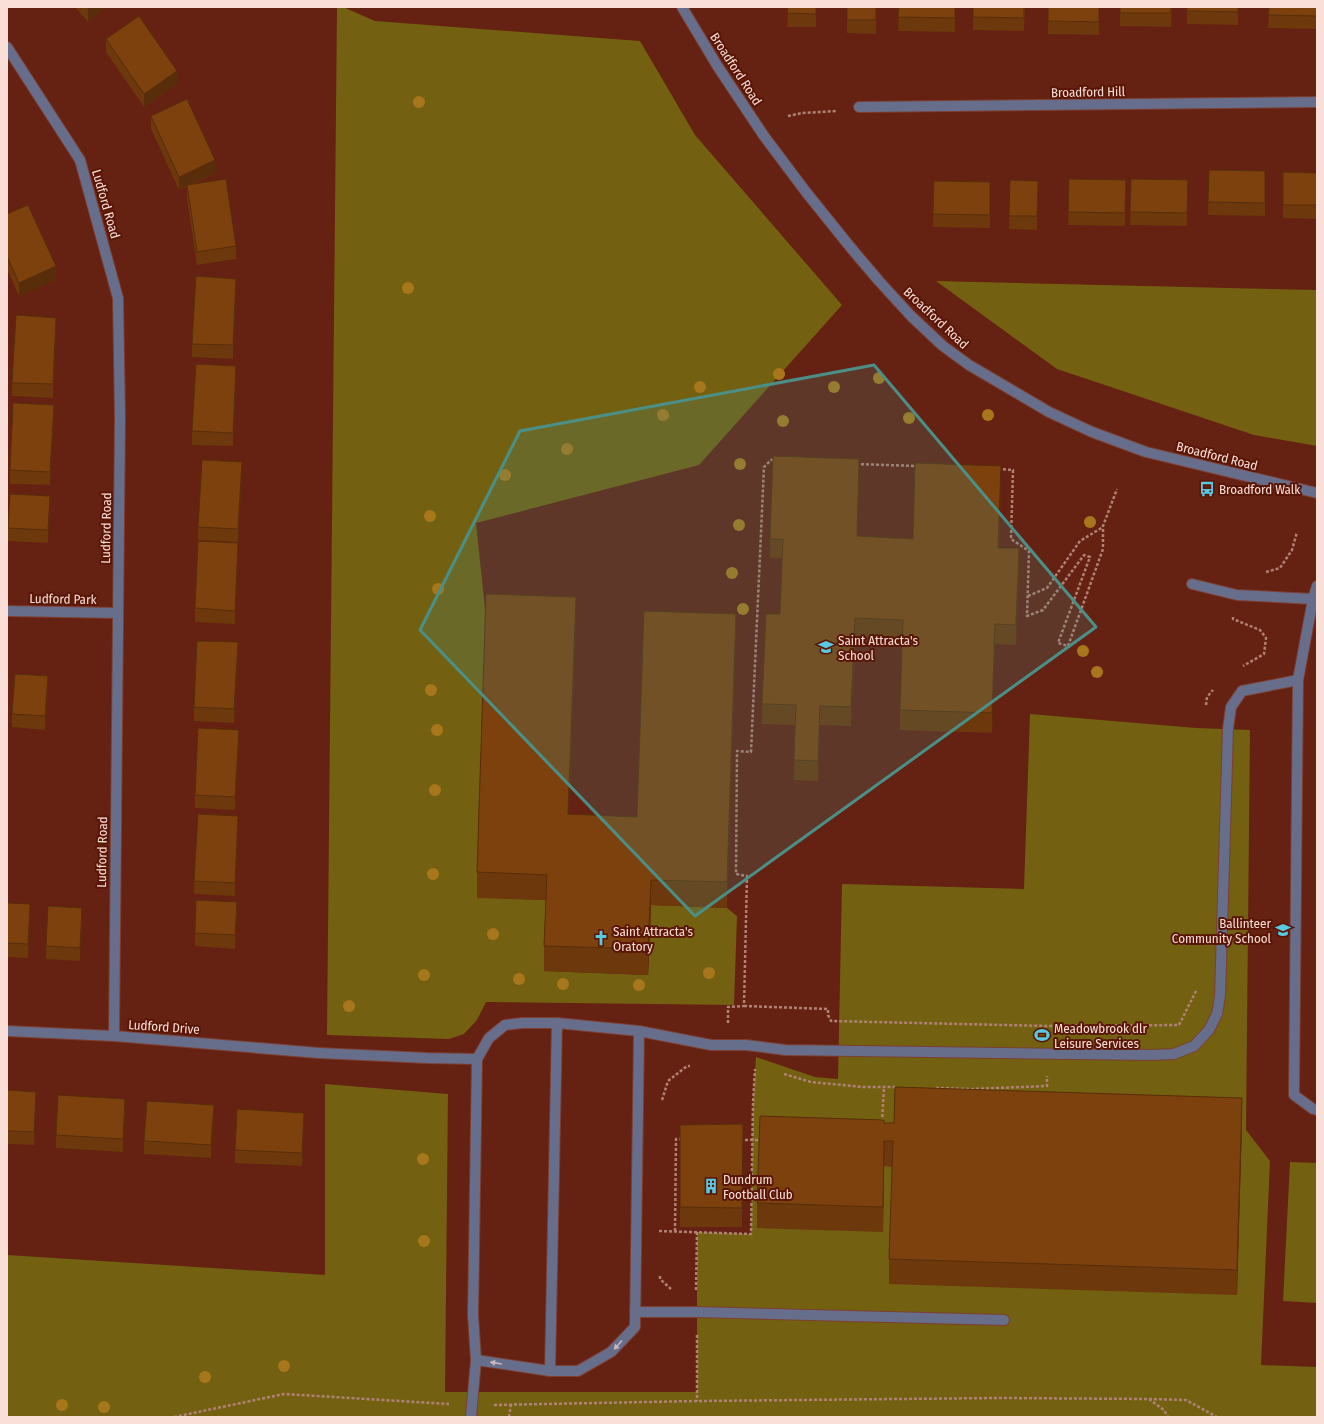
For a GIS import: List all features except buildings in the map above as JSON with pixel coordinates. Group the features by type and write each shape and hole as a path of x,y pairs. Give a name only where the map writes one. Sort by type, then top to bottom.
{"street":[{"name":"Broadford Road","path":"682,7 718,67 747,111 806,192 879,281 911,316 943,346 969,365 1049,412 1092,432 1146,452 1317,493"},
{"name":"Ludford Road","path":"7,47 80,160 118,298 120,417 114,1036"},
{"name":"Broadford Hill","path":"859,107 1317,102"},
{"path":"1192,584 1232,594 1313,599"},
{"path":"1317,586 1313,599 1298,680 1294,1095 1313,1110 1317,1110"},
{"name":"Ludford Park","path":"7,610 118,613"},
{"path":"471,1417 476,1360 473,1315 477,1059 489,1038 505,1025 557,1023 639,1031 711,1045 746,1045 785,1050 1152,1055 1174,1054 1194,1046 1209,1030 1217,1014 1220,996 1228,730 1231,707 1242,691 1298,680"},
{"path":"550,1371 557,1023"},
{"name":"Ludford Drive","path":"7,1031 114,1036 319,1053 477,1059"},
{"path":"476,1360 550,1371 578,1370 611,1352 635,1327 639,1031"},
{"path":"635,1312 696,1312 1004,1320"}],"path":[{"path":"788,116 802,113 844,110"},
{"path":"744,1006 747,876 736,874 737,751 750,752 764,467 771,460 778,460"},
{"path":"849,463 920,466"},
{"path":"998,469 1014,470 1011,539 1029,551 1027,616 1043,610 1084,555 1090,557 1058,643 1068,646 1103,549 1103,526 1117,489"},
{"path":"1028,597 1047,588 1080,541 1103,526"},
{"path":"1262,574 1280,568 1292,550 1297,532"},
{"path":"1232,594 1230,611 1234,619 1260,630 1266,638 1264,654 1240,668"},
{"path":"1206,705 1208,697 1217,685"},
{"path":"728,1045 728,1007 744,1006 828,1009 828,1015 831,1020 1048,1026 1179,1025 1198,987"},
{"path":"932,1088 972,1089 1047,1086 1048,1026"},
{"path":"660,1105 668,1081 687,1066 694,1065"},
{"path":"659,1223 659,1231 751,1234 754,1140 753,1103 756,1067 748,1066"},
{"path":"784,1074 811,1082 862,1087 900,1088"},
{"path":"882,1126 884,1087"},
{"path":"675,1231 676,1139 684,1140"},
{"path":"738,1140 769,1140"},
{"path":"660,1271 660,1279 674,1291"},
{"path":"689,1291 696,1292"},
{"path":"174,1417 284,1394 472,1405 682,1401 999,1398 1149,1399 1186,1400 1217,1417"},
{"path":"1149,1399 1164,1410 1168,1417"},
{"path":"510,1417 511,1404"}],"highlighted area":[{"path":"874,365 1096,627 695,916 420,630 520,431"}],"shaded area":[{"path":"337,7 343,7 375,21 640,41 695,135 842,305 699,465 476,523 486,619 477,897 547,900 545,971 648,975 651,905 727,908 737,916 734,1005 486,1002 477,1020 464,1034 449,1039 327,1035"},
{"path":"936,281 1317,290 1317,446 1254,435 1057,369"},
{"name":"Meadowbrook dlr Leisure Services","path":"1030,714 1196,728 1250,730 1246,1130 1270,1161 1261,1365 1317,1367 1317,1417 7,1417 7,1255 325,1275 325,1084 448,1094 445,1392 697,1392 697,1232 751,1234 753,1103 756,1057 815,1077 838,1079 842,884 1024,889"},
{"path":"1290,1162 1317,1163 1317,1303 1283,1301"}],"place":[{"name":"Broadford Walk","path":"1207,489"},
{"name":"Saint Attracta's School","path":"826,647"},
{"name":"Ballinteer Community School","path":"1283,930"},
{"name":"Saint Attracta's Oratory","path":"601,938"},
{"name":"Meadowbrook dlr Leisure Services","path":"1042,1035"},
{"name":"Dundrum Football Club","path":"711,1186"}]}
